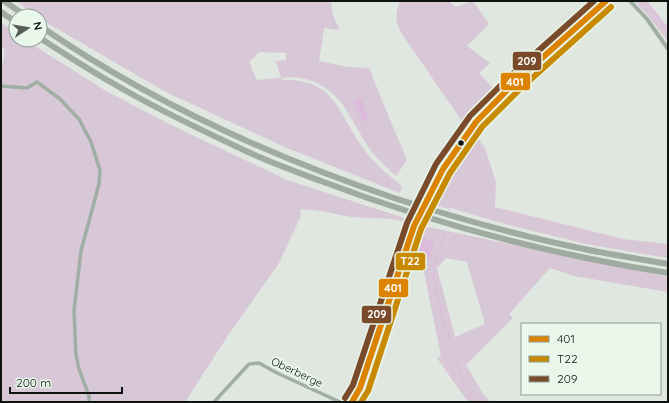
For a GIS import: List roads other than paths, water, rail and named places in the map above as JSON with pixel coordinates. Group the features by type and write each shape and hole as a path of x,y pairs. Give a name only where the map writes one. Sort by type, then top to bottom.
{"highway":[{"path":"4,1 14,8"},
{"path":"48,31 113,72 224,132 268,151 364,188 431,210 499,229 583,249 668,264"},
{"path":"48,43 110,82 249,153 361,196 427,219 497,238 568,255 668,273"}],"street":[{"path":"352,402 360,388 414,226 443,169 476,122 514,83 606,1"},
{"path":"630,1 647,19 668,49"},
{"path":"1,86 27,88 37,82 60,99 79,119 91,142 100,170 99,184 81,251 74,311 76,355 79,369 89,396 89,402"},
{"name":"Oberberge","path":"214,402 249,364 256,362 340,402"}],"waterway":[{"path":"645,1 668,31"},
{"path":"236,85 246,77"},
{"path":"214,103 233,88"},
{"path":"353,101 367,134"},
{"path":"431,203 448,208 450,211"},
{"path":"433,269 445,233"},
{"path":"417,234 410,255 411,259 433,266"},
{"path":"433,274 443,320 451,340"},
{"path":"454,348 463,383 476,402"}]}
